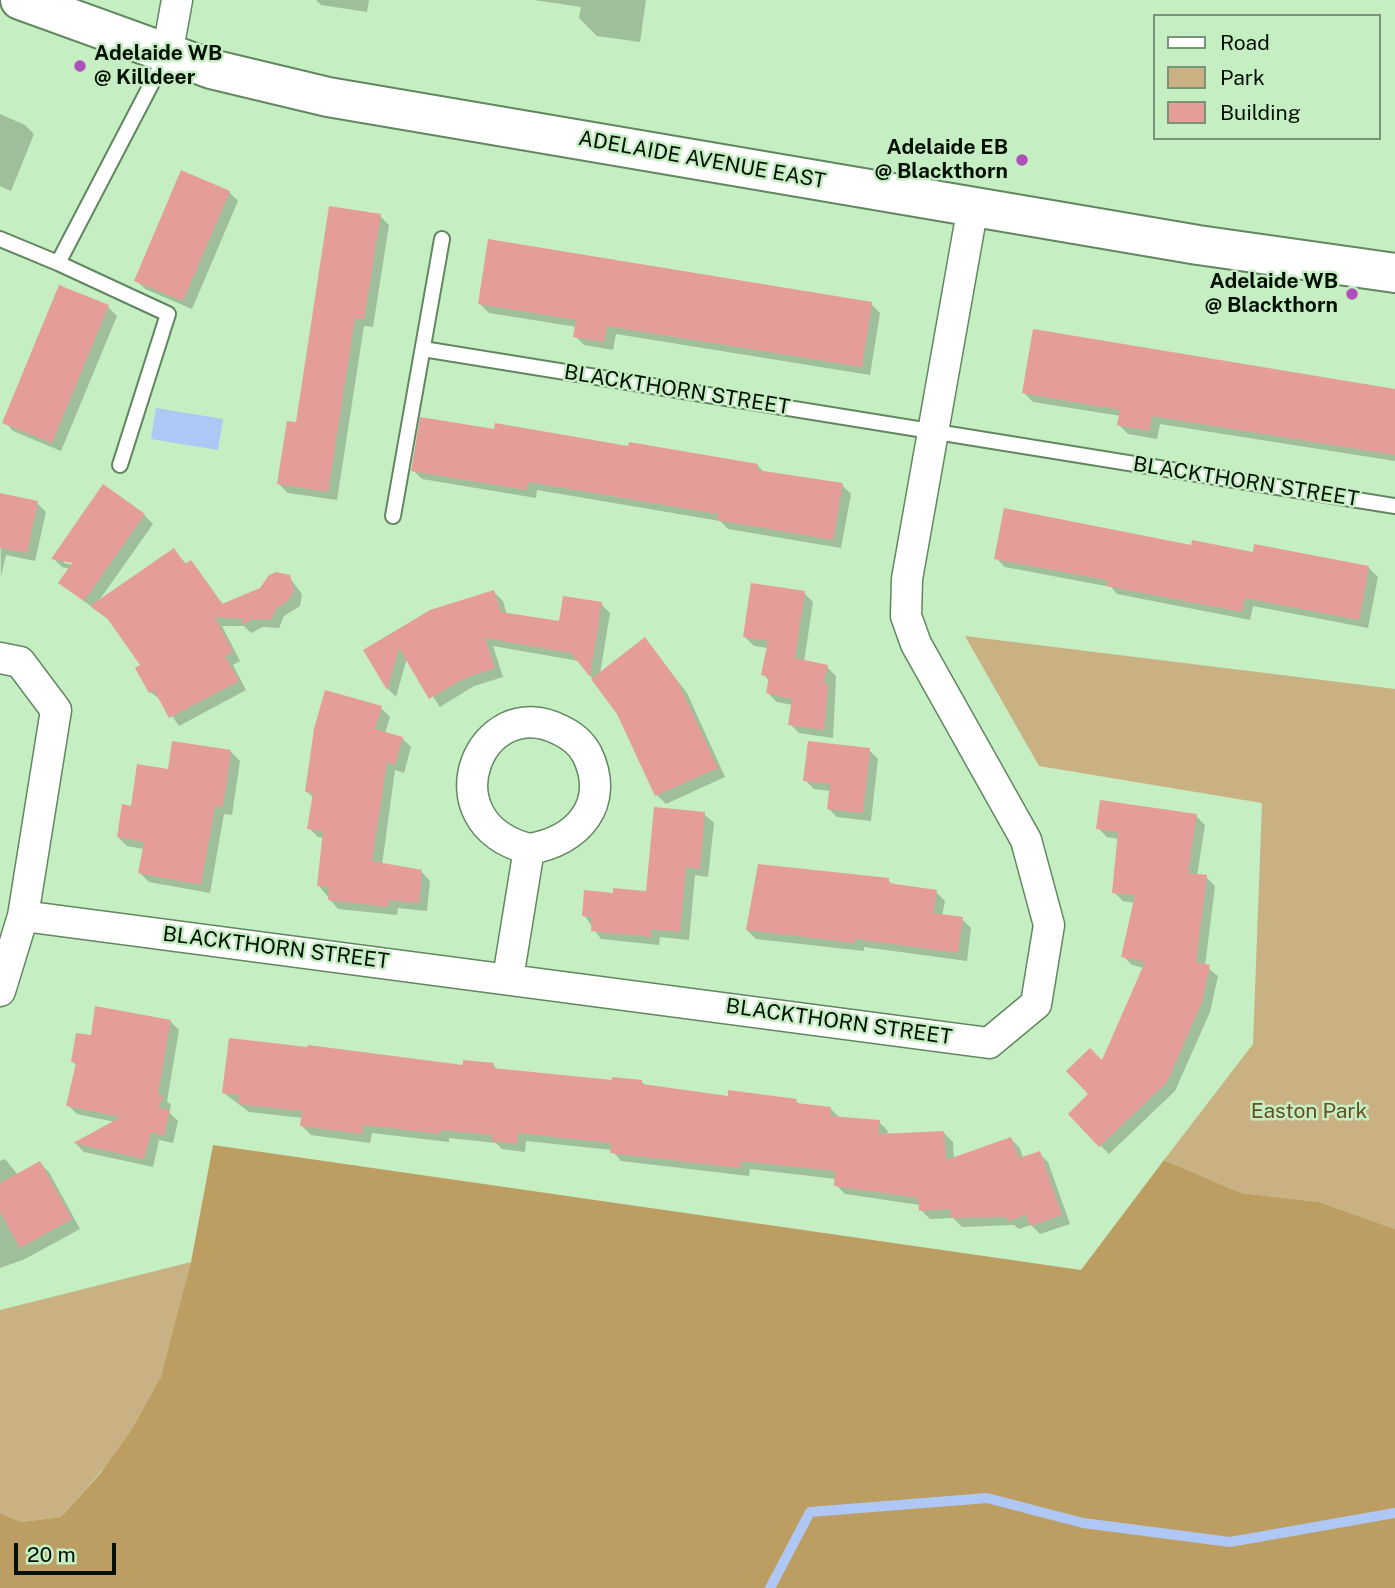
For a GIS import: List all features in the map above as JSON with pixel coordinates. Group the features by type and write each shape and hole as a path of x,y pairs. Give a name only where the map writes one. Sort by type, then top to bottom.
{"main road":[{"name":"ADELAIDE AVENUE EAST","path":"20,0 167,55 328,97 1199,245 1395,273"}],"street":[{"path":"167,55 177,0"},
{"name":"BLACKTHORN STREET","path":"23,916 989,1042 1036,1004 1049,925 1026,840 916,644 906,615 907,579 973,206"},
{"path":"0,658 20,662 56,710 23,916 0,991"},
{"path":"532,722 553,726 571,735 585,751 594,770 595,791 590,811 578,829 561,841 529,849 502,839 486,826 475,809 470,789 472,769 480,751 494,736 511,726 532,722"},
{"path":"508,978 529,849"}],"lane":[{"path":"58,262 167,55"},
{"path":"0,239 58,262 168,314 120,465"},
{"path":"393,516 442,239"},
{"name":"BLACKTHORN STREET","path":"423,349 1395,506"}],"green space":[{"name":"Easton Park","path":"965,636 1395,689 1395,1229 1319,1202 1241,1193 1164,1160 1253,1044 1262,803 1039,766"},
{"path":"191,1262 161,1377 141,1416 117,1452 61,1517 21,1522 0,1513 0,1310"}],"shaded area":[{"path":"213,1145 1081,1270 1164,1160 1241,1193 1319,1202 1395,1229 1395,1588 0,1588 0,1513 21,1522 61,1517 99,1475 131,1431 161,1377 191,1262"}],"water":[{"path":"156,408 223,419 218,450 151,439"}],"building":[{"path":"181,170 230,191 183,301 134,281"},
{"path":"329,206 381,214 364,319 355,318 328,492 277,484 287,421 296,422"},
{"path":"488,239 872,302 862,367 607,326 604,342 573,337 576,320 478,304"},
{"path":"59,285 109,305 52,443 2,423"},
{"path":"1033,329 1395,389 1395,455 1152,416 1149,431 1117,425 1120,410 1022,393"},
{"path":"420,417 494,429 495,423 628,446 629,442 758,464 757,470 843,483 833,540 717,520 718,514 529,482 527,490 411,471"},
{"path":"103,484 145,514 84,601 58,583 72,563 51,559"},
{"path":"0,493 38,501 27,553 0,548"},
{"path":"1004,508 1191,545 1192,540 1253,552 1254,544 1369,566 1359,620 1245,598 1242,612 1107,586 1107,580 994,559"},
{"path":"174,548 185,564 191,560 222,604 260,588 269,575 276,572 290,575 294,591 287,602 276,608 271,620 253,619 241,625 244,619 215,617 233,652 225,656 239,681 169,718 154,690 149,693 135,668 140,665 107,618 90,606"},
{"path":"751,583 805,591 795,658 828,665 824,683 828,684 824,730 788,725 792,699 766,693 769,677 761,675 768,641 743,637"},
{"path":"494,590 501,612 559,621 563,596 602,602 590,677 571,653 485,638 495,668 465,678 429,699 399,648 387,690 363,650 430,610"},
{"path":"645,637 678,682 718,768 655,796 617,714 591,679"},
{"path":"325,690 382,706 375,729 403,737 395,765 387,762 372,861 422,870 419,903 389,900 388,907 328,900 329,887 317,886 323,831 307,829 313,793 305,792 314,729"},
{"path":"172,741 231,750 223,807 215,806 201,885 138,873 144,842 117,837 122,804 131,806 137,764 168,769"},
{"path":"808,741 870,748 863,813 827,809 830,784 803,781"},
{"path":"1100,800 1197,814 1188,873 1207,875 1196,962 1210,965 1202,1002 1167,1082 1099,1147 1068,1114 1088,1094 1066,1071 1090,1048 1102,1060 1145,962 1121,957 1135,895 1112,893 1118,832 1096,829"},
{"path":"654,807 705,812 700,869 686,867 680,932 651,929 651,937 591,931 592,917 582,916 584,890 613,893 613,888 646,891"},
{"path":"758,864 889,878 889,883 937,890 933,913 963,917 958,953 856,939 855,943 746,930"},
{"path":"95,1006 171,1020 158,1094 163,1095 159,1108 170,1110 164,1136 151,1132 144,1159 73,1143 121,1117 66,1106 76,1063 71,1062 76,1033 91,1035"},
{"path":"229,1038 308,1045 463,1065 463,1060 494,1063 493,1068 612,1080 612,1077 642,1080 642,1084 728,1096 728,1090 797,1099 796,1103 831,1107 830,1116 880,1120 878,1134 944,1131 946,1160 1011,1137 1019,1158 1040,1151 1062,1215 1030,1226 1026,1215 1008,1221 1007,1217 951,1218 950,1209 919,1211 918,1198 834,1186 835,1171 741,1161 740,1168 610,1153 611,1143 518,1133 517,1144 491,1141 492,1135 441,1130 440,1134 363,1125 362,1134 300,1126 302,1111 238,1104 239,1095 222,1093"},
{"path":"40,1161 72,1219 20,1248 0,1212 0,1183"}],"waterway":[{"path":"770,1588 810,1512 987,1498 1083,1523 1230,1542 1395,1513"}],"place":[{"name":"Adelaide WB @ Killdeer","path":"80,66"},
{"name":"Adelaide EB @ Blackthorn","path":"1022,160"},
{"name":"Adelaide WB @ Blackthorn","path":"1352,294"}]}
